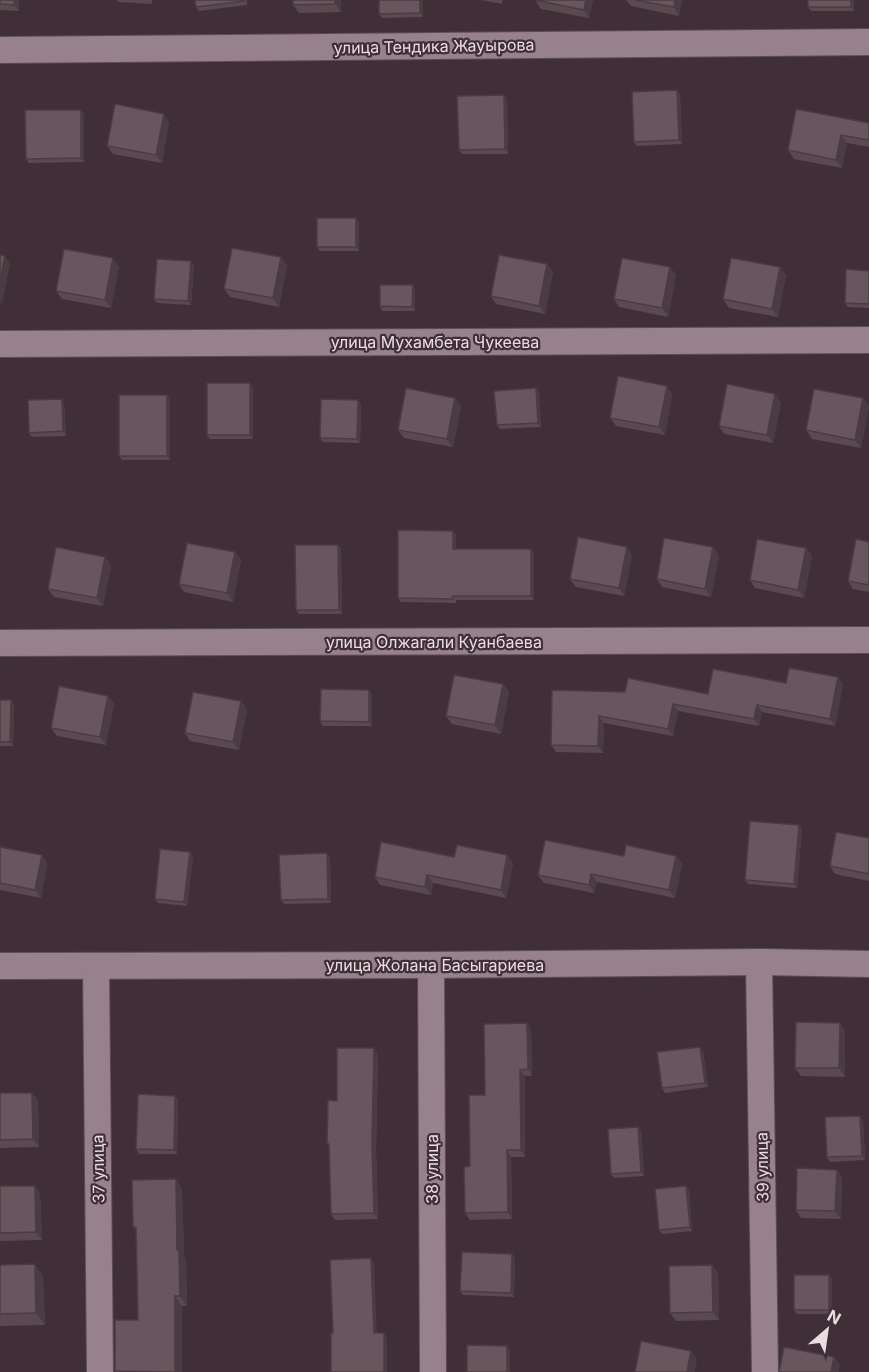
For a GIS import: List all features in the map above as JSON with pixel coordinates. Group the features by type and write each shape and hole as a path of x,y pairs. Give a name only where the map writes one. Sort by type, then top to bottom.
{"street":[{"name":"улица Тендика Жауырова","path":"0,50 869,42"},
{"name":"улица Мухамбета Чукеева","path":"0,344 869,340"},
{"name":"улица Олжагали Куанбаева","path":"0,643 869,640"},
{"name":"улица Жолана Басыгариева","path":"0,966 759,962 869,964"},
{"name":"39 улица","path":"759,962 765,1372"},
{"name":"38 улица","path":"431,965 433,1372"},
{"name":"37 улица","path":"96,966 100,1372"}],"building":[{"path":"0,0 14,0 14,5 0,4"},
{"path":"195,0 244,0 245,1 196,7"},
{"path":"293,0 335,0 335,4 293,5"},
{"path":"379,0 420,0 420,13 379,14"},
{"path":"535,0 586,0 584,10"},
{"path":"635,0 675,0 674,7"},
{"path":"808,0 851,0 851,7 808,7"},
{"path":"677,90 679,140 634,142 632,92"},
{"path":"504,95 505,149 459,150 457,96"},
{"path":"115,104 164,114 156,155 107,146"},
{"path":"796,109 869,123 869,140 841,135 836,160 788,150"},
{"path":"25,110 81,110 81,158 26,159"},
{"path":"317,218 356,218 356,247 317,247"},
{"path":"232,248 281,257 273,298 224,289"},
{"path":"64,249 113,258 105,300 56,291"},
{"path":"0,255 5,256 0,280"},
{"path":"499,255 547,264 539,306 491,296"},
{"path":"622,258 670,267 662,308 614,299"},
{"path":"731,258 780,267 772,309 723,299"},
{"path":"157,259 191,261 188,301 154,299"},
{"path":"846,269 869,271 869,304 845,303"},
{"path":"380,285 413,285 412,307 380,306"},
{"path":"618,376 667,386 659,427 610,418"},
{"path":"207,383 250,383 250,435 207,435"},
{"path":"727,384 775,394 767,435 719,426"},
{"path":"406,388 455,398 447,439 398,430"},
{"path":"536,388 538,423 497,425 494,391"},
{"path":"814,389 863,398 855,440 806,430"},
{"path":"119,395 167,395 167,456 119,456"},
{"path":"62,399 63,431 29,433 28,400"},
{"path":"321,399 358,400 357,439 320,438"},
{"path":"398,530 453,531 453,549 531,549 531,596 453,596 453,599 398,598"},
{"path":"578,537 627,547 619,588 570,579"},
{"path":"664,538 713,547 705,589 657,579"},
{"path":"757,539 806,548 798,590 750,580"},
{"path":"856,539 869,542 869,585 848,581"},
{"path":"187,543 235,552 227,593 179,584"},
{"path":"295,545 338,545 339,610 296,610"},
{"path":"56,547 105,557 97,598 48,589"},
{"path":"789,668 838,677 830,719 757,705 754,719 673,704 668,729 599,716 598,746 551,745 552,690 625,692 628,678 708,694 713,669 786,683"},
{"path":"454,675 503,684 495,725 446,716"},
{"path":"59,686 108,696 100,737 51,728"},
{"path":"321,689 369,690 369,722 320,721"},
{"path":"193,692 241,701 233,742 185,733"},
{"path":"0,700 11,700 10,742 0,742"},
{"path":"750,821 799,825 794,884 745,880"},
{"path":"836,832 869,838 869,874 830,866"},
{"path":"545,840 624,856 626,845 676,856 669,890 591,874 589,885 538,875"},
{"path":"381,842 454,857 457,845 507,855 501,890 427,875 425,887 375,877"},
{"path":"0,847 42,855 35,890 0,883"},
{"path":"160,849 190,852 184,902 155,899"},
{"path":"327,853 328,899 281,900 279,855"},
{"path":"796,1022 840,1023 839,1068 795,1068"},
{"path":"527,1023 528,1069 520,1070 521,1150 507,1150 508,1212 465,1213 464,1167 470,1166 469,1095 485,1095 484,1024"},
{"path":"700,1047 705,1083 662,1088 657,1052"},
{"path":"337,1048 374,1048 372,1144 374,1213 331,1214 329,1144 327,1144 328,1100 337,1101"},
{"path":"0,1093 32,1093 33,1139 0,1140"},
{"path":"138,1094 175,1096 174,1150 136,1149"},
{"path":"860,1116 862,1156 827,1157 825,1117"},
{"path":"638,1127 641,1172 611,1174 608,1129"},
{"path":"797,1168 837,1170 835,1211 796,1210"},
{"path":"176,1179 180,1296 175,1296 175,1372 115,1371 115,1320 138,1320 136,1227 133,1227 132,1180"},
{"path":"0,1186 35,1186 36,1232 0,1233"},
{"path":"686,1186 690,1227 659,1230 655,1189"},
{"path":"462,1252 512,1254 511,1293 460,1291"},
{"path":"371,1258 374,1333 384,1333 384,1372 331,1372 331,1333 333,1333 330,1260"},
{"path":"35,1264 36,1313 0,1314 0,1265"},
{"path":"712,1265 713,1312 670,1313 669,1266"},
{"path":"794,1275 829,1275 829,1310 794,1310"},
{"path":"641,1341 691,1351 687,1372 635,1372"},
{"path":"467,1345 507,1346 507,1372 467,1372"},
{"path":"784,1347 834,1357 831,1372 779,1372"}]}
